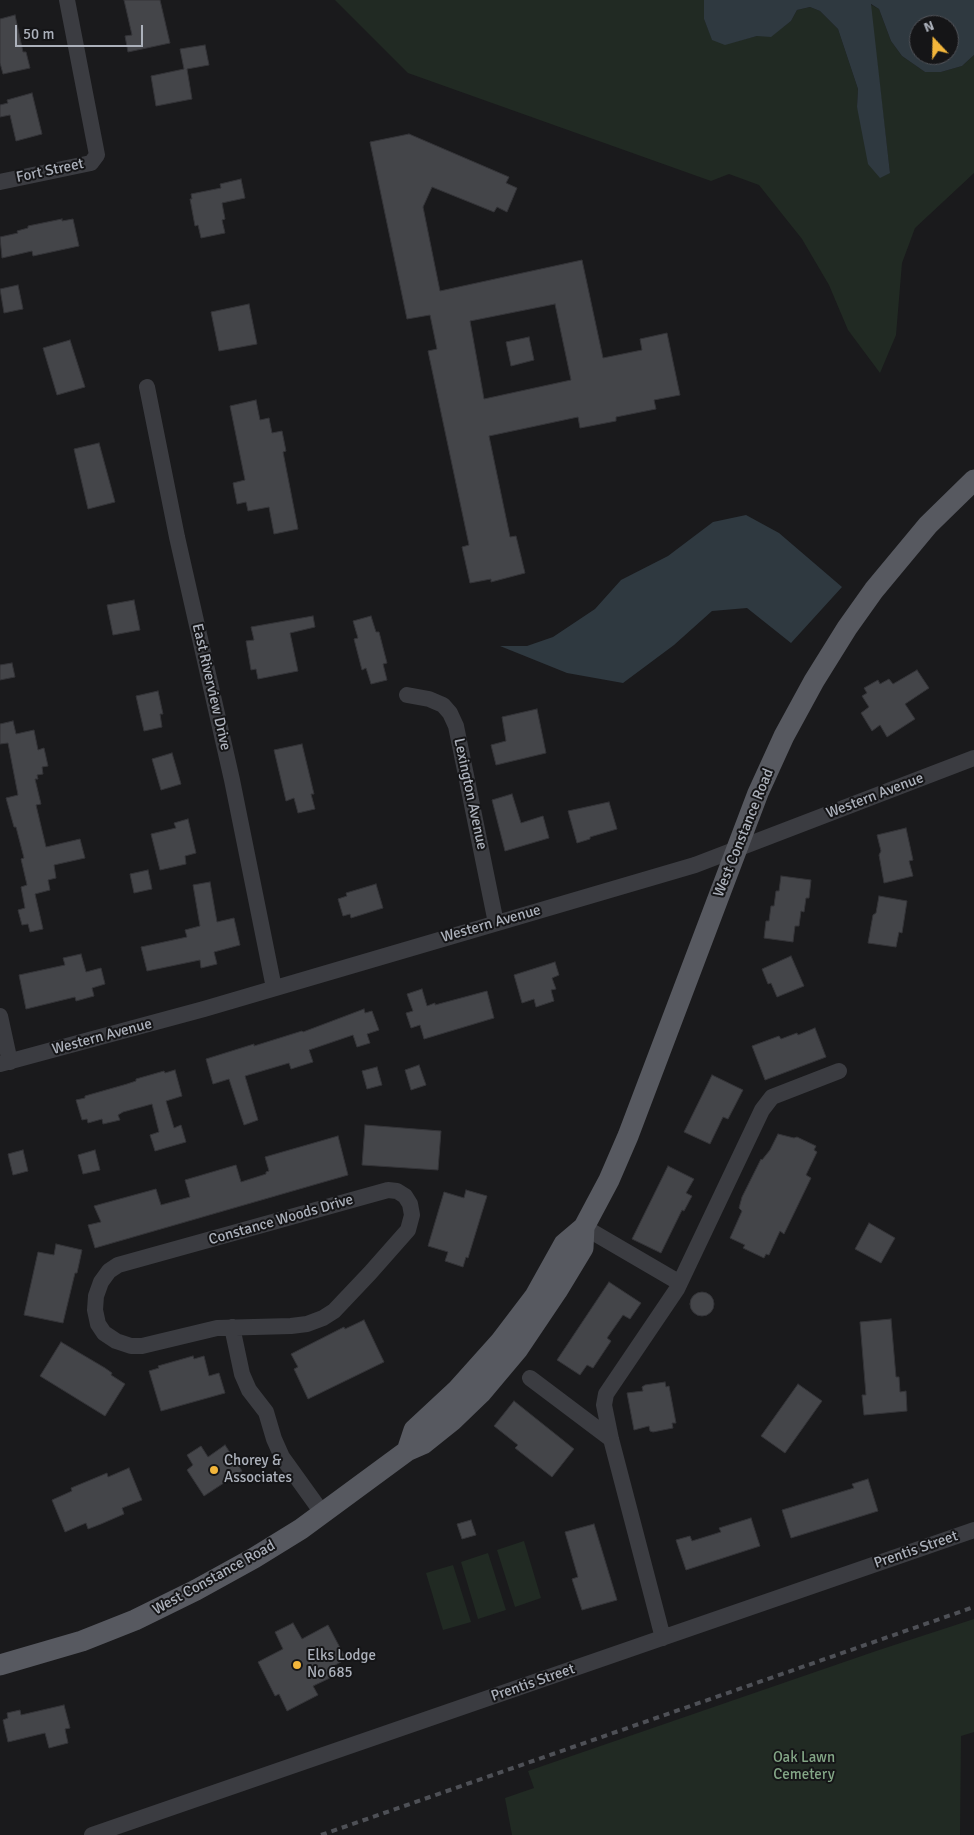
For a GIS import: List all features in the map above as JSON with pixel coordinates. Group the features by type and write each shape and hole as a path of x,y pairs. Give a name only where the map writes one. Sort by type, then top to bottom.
{"main road":[{"name":"West Constance Road","path":"0,1664 74,1643 135,1620 238,1567 324,1514 406,1451 423,1444 453,1420 481,1393 518,1349 583,1248 584,1227 609,1180 628,1136 758,793 784,736 814,681 874,590 900,556 928,525 974,480"}],"street":[{"name":"Fort Street","path":"0,182 91,163 97,155 67,0"},
{"name":"East Riverview Drive","path":"147,386 177,537 228,762 274,988"},
{"name":"Lexington Avenue","path":"407,695 429,699 443,705 450,713 456,726 496,923"},
{"name":"Western Avenue","path":"5,1063 274,988 695,866 974,758"},
{"path":"0,1016 5,1063"},
{"path":"663,1638 611,1439 604,1405 606,1394 680,1283 762,1110 772,1098 840,1071"},
{"name":"Constance Woods Drive","path":"388,1190 397,1191 405,1196 410,1204 412,1215 408,1230 334,1311 323,1318 307,1324 232,1327 217,1328 142,1346 131,1346 116,1341 104,1333 98,1324 95,1310 96,1296 101,1282 109,1271 118,1265 388,1190"},
{"path":"584,1227 680,1283"},
{"path":"232,1327 242,1374 249,1390 266,1412 274,1439 282,1457 324,1514"},
{"path":"530,1378 611,1439"},
{"name":"Prentis Street","path":"92,1835 974,1530"}],"green space":[{"path":"335,0 704,0 704,19 712,39 725,44 757,36 771,36 791,21 797,10 810,7 820,11 838,29 858,89 857,107 890,173 870,4 879,9 891,41 902,56 909,61 909,65 915,65 925,72 941,72 962,66 974,55 974,173 915,228 902,263 896,335 880,373 848,330 829,285 802,239 759,185 729,174 711,181 408,73"},
{"path":"524,1541 541,1598 515,1607 497,1550"},
{"path":"488,1553 506,1610 478,1619 461,1562"},
{"path":"453,1565 471,1622 443,1630 426,1573"},
{"name":"Oak Lawn Cemetery","path":"974,1619 974,1732 961,1736 960,1835 512,1835 505,1798 534,1788 528,1771"}],"shaded area":[{"path":"704,0 974,0 974,55 962,66 941,72 925,72 915,65 959,65 959,15 909,15 909,61 902,56 891,41 879,9 871,4 890,173 880,178 868,164 857,107 858,89 838,29 820,11 810,7 797,10 791,21 771,37 757,36 725,45 712,40 704,19"},
{"path":"746,515 779,533 842,587 791,643 747,608 712,611 674,645 623,683 567,673 500,646 527,646 553,637 595,609 621,580 668,556 713,522"}],"building":[{"path":"124,0 160,0 170,43 128,52 125,36 132,35"},
{"path":"15,15 23,52 26,52 30,68 3,74 0,63 0,19"},
{"path":"205,45 209,65 187,69 192,99 156,106 151,76 184,69 180,49"},
{"path":"32,93 42,134 16,141 10,115 0,117 0,105 8,103 7,100"},
{"path":"409,134 509,177 506,183 517,188 507,212 497,207 494,212 432,187 423,207 440,291 582,260 603,358 642,350 640,339 667,333 680,395 654,400 656,409 616,417 616,421 580,428 578,417 489,436 510,537 516,536 525,573 491,582 491,579 470,583 462,547 469,545 428,351 437,349 430,315 407,319 370,142","holes":["555,304 571,380 484,399 470,321"]},
{"path":"241,179 245,198 222,203 225,219 222,220 225,233 201,238 198,225 195,226 190,199 192,199 191,194 221,188 220,184"},
{"path":"62,219 62,221 73,219 79,246 33,256 32,251 2,258 0,237 18,233 17,231 28,228 28,226"},
{"path":"18,285 23,309 4,313 0,289"},
{"path":"249,304 257,344 219,351 211,312"},
{"path":"529,337 534,360 511,366 506,342"},
{"path":"70,340 85,387 57,395 43,348"},
{"path":"256,400 260,420 269,418 272,433 282,431 286,451 283,452 298,529 274,534 269,507 248,511 246,502 237,504 233,483 245,480 230,406"},
{"path":"99,443 115,502 88,509 74,449"},
{"path":"134,600 140,630 113,635 107,605"},
{"path":"313,616 315,627 290,633 298,671 258,679 256,669 251,670 246,641 254,640 251,627"},
{"path":"371,616 376,632 379,632 387,663 383,664 387,680 371,684 366,668 362,670 354,639 358,638 353,621"},
{"path":"12,663 15,677 0,680 0,665"},
{"path":"917,670 929,688 905,704 915,719 887,737 880,725 872,731 861,713 869,707 862,696 867,693 864,688 878,680 880,684 889,679 893,684"},
{"path":"158,691 163,714 160,714 162,727 144,731 136,696"},
{"path":"537,709 546,753 496,765 491,745 506,741 502,717"},
{"path":"13,721 16,734 34,730 38,750 44,748 48,766 42,767 43,774 37,775 38,779 35,779 41,804 36,805 46,847 80,839 85,858 54,865 56,878 48,880 50,890 35,894 43,929 30,932 28,924 22,925 18,910 25,908 21,887 27,885 21,859 24,858 6,798 18,795 8,743 0,744 0,724"},
{"path":"302,744 314,794 311,794 315,809 298,813 294,798 286,801 274,750"},
{"path":"172,753 181,784 161,790 152,759"},
{"path":"512,794 521,823 543,816 549,838 505,851 492,800"},
{"path":"609,802 617,829 577,843 568,811"},
{"path":"188,819 196,853 185,856 186,864 160,870 151,834 176,828 174,823"},
{"path":"906,828 913,860 909,861 913,876 884,883 879,855 881,851 877,835"},
{"path":"148,870 152,889 134,893 130,874"},
{"path":"781,876 811,880 809,898 806,898 804,912 801,911 799,926 795,926 793,942 764,938 766,921 769,921 771,906 774,906 776,891 779,891"},
{"path":"210,882 217,922 234,918 240,945 214,952 217,964 201,968 200,960 147,971 141,947 187,937 185,930 200,926 193,885"},
{"path":"376,884 383,908 351,918 350,914 343,916 338,899 347,896 346,893"},
{"path":"879,896 907,901 902,933 899,932 896,947 868,943 873,915 876,913"},
{"path":"81,954 86,972 101,968 105,984 92,988 94,996 76,1001 75,997 26,1009 19,975 65,965 63,958"},
{"path":"791,956 804,986 777,997 771,983 768,984 762,969"},
{"path":"555,962 559,975 552,978 556,989 551,990 554,1001 536,1007 534,999 522,1003 514,975"},
{"path":"422,989 427,1006 487,991 494,1018 424,1039 420,1025 411,1028 406,1013 413,1011 407,994"},
{"path":"364,1009 365,1013 372,1011 379,1030 367,1034 370,1043 357,1047 353,1035 309,1050 313,1062 291,1069 289,1063 245,1076 258,1120 244,1125 229,1079 213,1084 206,1059 254,1044 254,1046 303,1032"},
{"path":"815,1028 826,1057 765,1080 752,1046 779,1036 781,1039"},
{"path":"419,1065 426,1085 411,1090 405,1070"},
{"path":"377,1067 382,1085 367,1089 362,1071"},
{"path":"175,1070 182,1096 166,1101 174,1128 181,1125 186,1142 155,1151 150,1135 159,1132 152,1104 123,1112 118,1115 120,1120 103,1124 102,1119 88,1123 87,1119 82,1120 76,1100 136,1081 136,1079"},
{"path":"712,1075 743,1090 728,1119 723,1117 710,1144 684,1132"},
{"path":"365,1125 441,1131 438,1170 362,1165"},
{"path":"778,1134 797,1137 816,1146 814,1150 817,1152 806,1175 811,1178 784,1234 780,1231 769,1255 766,1254 764,1258 743,1248 745,1245 730,1238 742,1211 739,1208 742,1197 761,1159 770,1150"},
{"path":"338,1136 348,1175 95,1248 88,1225 101,1222 94,1206 156,1189 161,1205 190,1197 185,1180 236,1165 241,1182 266,1174 269,1171 265,1157"},
{"path":"23,1150 28,1171 13,1175 8,1154"},
{"path":"95,1150 100,1170 83,1174 78,1155"},
{"path":"668,1166 694,1179 686,1193 692,1196 684,1211 682,1210 661,1253 632,1239"},
{"path":"466,1190 487,1196 468,1258 466,1257 463,1267 445,1261 448,1252 428,1246 444,1192 464,1198"},
{"path":"869,1223 895,1238 881,1263 855,1249"},
{"path":"56,1244 82,1250 63,1323 24,1315 38,1252 54,1255"},
{"path":"609,1282 641,1303 630,1319 623,1315 607,1338 611,1341 593,1368 587,1365 580,1375 557,1360"},
{"path":"702,1292 707,1293 713,1299 713,1309 707,1315 702,1316 697,1315 691,1309 690,1304 691,1299 697,1293"},
{"path":"891,1319 896,1377 899,1377 900,1392 906,1391 907,1411 864,1415 862,1395 866,1395 860,1322"},
{"path":"364,1320 384,1362 308,1399 294,1369 298,1367 291,1354 344,1327 345,1329"},
{"path":"61,1342 105,1368 112,1373 111,1375 125,1384 105,1416 40,1376"},
{"path":"193,1356 194,1359 204,1356 209,1376 219,1373 225,1393 161,1411 149,1371 159,1368 158,1366"},
{"path":"665,1382 666,1387 669,1386 676,1423 672,1423 673,1428 653,1432 650,1431 649,1426 634,1430 627,1393 643,1391 642,1387 645,1385"},
{"path":"798,1384 822,1401 785,1453 761,1436"},
{"path":"514,1401 574,1449 552,1477 515,1448 518,1445 494,1426"},
{"name":"Chorey & Associates","path":"225,1445 242,1471 204,1496 187,1470 193,1465 187,1455 201,1446 208,1457"},
{"path":"129,1468 142,1500 122,1508 124,1514 101,1524 88,1529 86,1523 65,1532 52,1500 72,1491 71,1488 107,1473 108,1477"},
{"path":"868,1479 878,1511 791,1538 782,1510 854,1488 852,1484"},
{"path":"751,1518 760,1546 686,1570 676,1540 690,1536 692,1541 721,1532 719,1528"},
{"path":"471,1520 476,1535 462,1539 457,1524"},
{"path":"594,1524 617,1600 582,1610 572,1579 578,1577 565,1532"},
{"name":"Elks Lodge No 685","path":"293,1623 302,1639 328,1625 346,1659 330,1668 334,1676 313,1686 318,1695 287,1711 279,1694 275,1696 258,1662 283,1649 275,1632"},
{"path":"64,1705 70,1728 65,1729 68,1743 49,1748 45,1733 8,1742 3,1720 8,1718 7,1713 20,1710 21,1715"}],"railway":[{"path":"321,1835 974,1607"}],"place":[{"name":"Chorey & Associates","path":"214,1470"},
{"name":"Elks Lodge No 685","path":"297,1665"}]}
